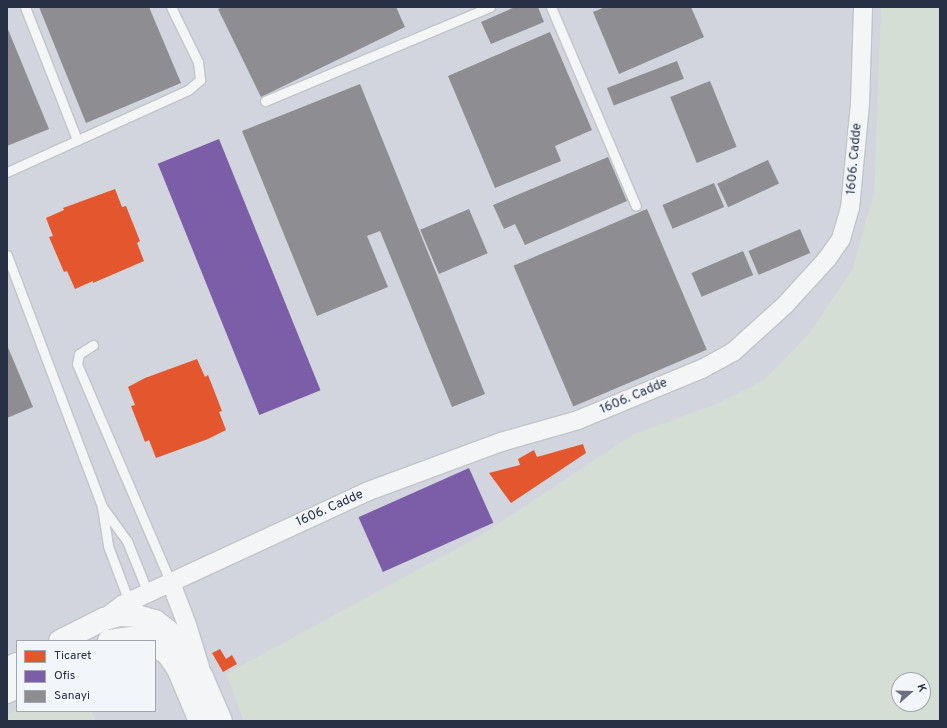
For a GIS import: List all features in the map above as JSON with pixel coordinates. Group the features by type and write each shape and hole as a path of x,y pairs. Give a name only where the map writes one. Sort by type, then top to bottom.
{"street":[{"name":"1606. Cadde","path":"104,619 129,602 394,481 501,442 578,420 702,369 734,352 762,329 827,258 841,239 850,208 860,104 863,7"},
{"path":"171,583 196,649 202,677"},
{"path":"62,640 104,619 131,616 155,621 168,631 186,651 202,677 221,721"},
{"path":"116,640 138,637 146,640"},
{"path":"156,646 168,654 178,669 200,721"},
{"path":"7,669 16,664"},
{"path":"7,692 16,688"}],"lane":[{"path":"25,7 77,140"},
{"path":"7,172 188,90 200,80 198,62 171,7"},
{"path":"265,101 490,7"},
{"path":"551,7 636,206"},
{"path":"7,255 102,507 108,546 129,602"},
{"path":"93,345 79,354 77,364 171,583"},
{"path":"102,507 127,541 148,593"}],"shaded area":[{"path":"7,7 940,7 940,721 7,721"},
{"path":"881,7 940,7 940,721 244,721 226,674 478,537 634,434 714,405 764,380 808,335 853,268 874,192"},
{"path":"16,710 16,712 92,712 96,721 7,721 7,715"}],"building: Ticaret":[{"path":"115,189 122,207 126,206 140,241 137,243 144,261 93,283 93,281 75,289 67,271 64,272 49,237 53,236 46,218 64,210 63,208"},
{"path":"197,359 205,377 208,375 222,411 219,412 226,430 208,439 156,458 149,440 145,442 131,406 135,405 128,387 145,378"},
{"path":"583,444 586,453 511,503 489,473 520,465 518,459 534,450 537,457"},
{"path":"220,649 226,659 232,655 237,664 223,672 212,653"}],"building: Ofis":[{"path":"219,139 321,390 259,415 158,164"},
{"path":"469,468 493,523 383,572 358,517"}],"building: Sanayi":[{"path":"39,7 149,7 181,83 86,123"},
{"path":"223,7 396,7 405,27 261,97 218,9"},
{"path":"515,7 538,7 544,22 491,44 481,22"},
{"path":"605,7 691,7 704,37 619,74 593,12"},
{"path":"7,27 49,129 7,146"},
{"path":"550,32 592,130 555,146 561,161 495,188 448,76"},
{"path":"677,61 684,79 614,106 607,88"},
{"path":"710,81 737,147 697,163 670,97"},
{"path":"360,84 485,394 452,407 380,231 367,236 388,287 317,316 242,131"},
{"path":"608,157 627,201 525,245 515,224 504,229 493,205"},
{"path":"768,160 779,184 728,207 717,184"},
{"path":"714,183 724,207 673,229 662,205"},
{"path":"469,209 488,253 439,274 420,230"},
{"path":"647,209 707,350 573,406 514,266"},
{"path":"800,229 810,253 759,275 748,251"},
{"path":"743,251 753,275 702,297 691,273"},
{"path":"7,345 33,407 7,418"}]}
